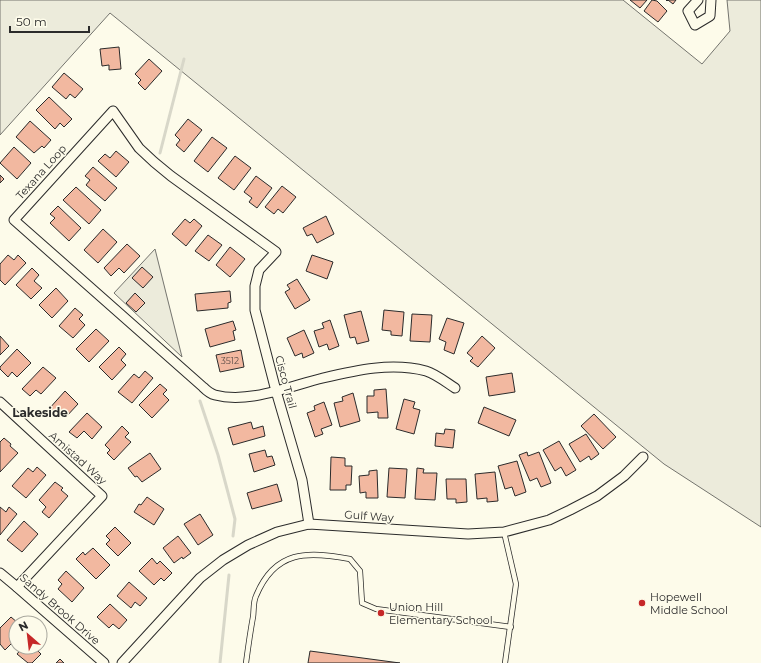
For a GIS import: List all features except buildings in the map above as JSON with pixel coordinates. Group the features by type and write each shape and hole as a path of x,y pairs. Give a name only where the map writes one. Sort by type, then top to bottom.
{"street":[{"path":"698,0 688,11 695,25 710,16 711,0"},
{"name":"Texana Loop","path":"276,252 177,181 154,162 139,148 112,111 14,220 203,387 214,395 246,397 276,391"},
{"name":"Cisco Trail","path":"276,252 259,270 255,286 254,299 258,321 276,391 302,480 309,524"},
{"path":"276,391 365,369 399,366 428,371 455,388"},
{"name":"Amistad Way","path":"0,402 102,496 17,587"},
{"name":"Gulf Way","path":"122,663 200,578 223,560 248,545 277,532 309,524 468,534 504,532 549,520 570,510 603,492 624,476 643,457"},
{"name":"Sandy Brook Drive","path":"0,573 104,663"}],"lane":[{"path":"504,532 516,584 505,663"},
{"path":"246,663 256,597 270,573 286,560 304,554 327,555 350,559 360,571 362,603 376,609 511,626"}],"shaded area":[{"path":"0,0 623,0 702,64 730,31 727,0 761,0 761,527 664,464 110,13 0,135"},
{"path":"155,249 182,357 114,293"}],"waterway":[{"path":"160,153 184,59"},
{"path":"200,401 218,455 235,519 233,536"},
{"path":"220,663 229,575"}],"place":[{"name":"Hopewell Middle School","path":"642,603"},
{"name":"Union Hill Elementary School","path":"381,613"}],"district":[{"name":"Lakeside","path":"40,413"}]}
